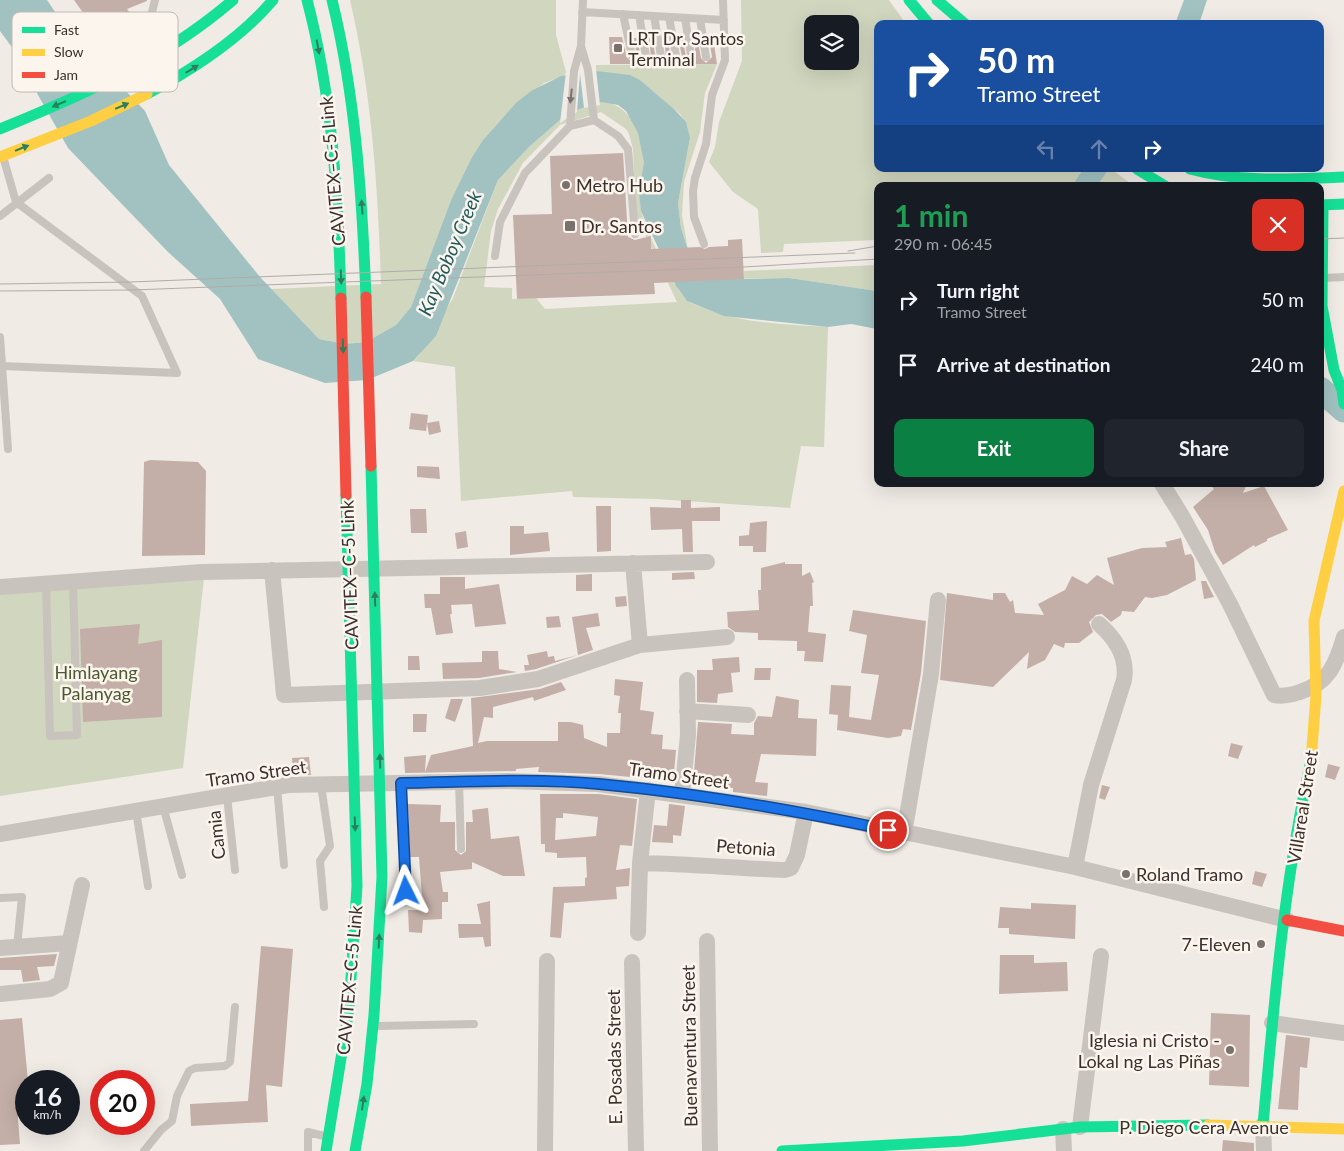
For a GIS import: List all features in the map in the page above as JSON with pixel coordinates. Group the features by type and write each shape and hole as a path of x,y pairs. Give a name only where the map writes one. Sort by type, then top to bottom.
{"main road":[{"name":"CAVITEX–C-5 Link","path":"307,0 320,55 328,110 339,238 356,850 355,926 349,1009 326,1151"},
{"name":"CAVITEX–C-5 Link","path":"332,0 352,95 364,246 381,818 381,914 375,1006 363,1108 355,1151"},
{"path":"909,0 926,20"},
{"path":"937,0 960,20"},
{"path":"178,77 202,62 269,2"},
{"path":"178,44 187,39 226,3"},
{"path":"0,129 87,92"},
{"path":"1,157 153,92"},
{"path":"1142,172 1158,182"},
{"path":"1199,172 1213,177 1245,181 1344,177"},
{"path":"1324,205 1344,204"},
{"path":"1324,321 1334,370 1343,385 1344,404"},
{"name":"Villareal Street","path":"1263,1125 1272,1023 1301,805 1312,757 1316,687 1314,621 1344,491"},
{"name":"Tramo Street","path":"1286,920 1344,931"},
{"name":"P. Diego Cera Avenue","path":"782,1151 963,1141 1072,1128 1194,1124 1263,1125 1344,1130"}],"street":[{"path":"1164,487 1182,516 1234,612 1271,692 1280,696 1289,696 1316,687 1334,664 1344,637"},
{"path":"0,587 202,572 707,562"},
{"path":"633,563 640,645"},
{"path":"272,570 284,695 480,688 538,678 640,645 727,637"},
{"path":"904,834 931,674 938,600"},
{"path":"1075,868 1091,785 1124,680 1126,666 1112,636 1099,624"},
{"path":"682,795 688,734 687,680"},
{"path":"687,711 748,715"},
{"name":"Tramo Street","path":"0,834 277,787 321,784 459,782 598,784 806,812 904,834 1075,868 1286,920"},
{"path":"638,933 640,863 648,790"},
{"name":"Petonia","path":"640,863 702,864 731,868 785,870 791,868 798,855 806,812"},
{"path":"0,994 57,987 61,983 82,885"},
{"name":"Buenaventura Street","path":"708,941 710,1151"},
{"path":"0,948 69,943"},
{"path":"1064,1151 1072,1128 1101,956"},
{"path":"545,1151 547,961"},
{"name":"E. Posadas Street","path":"632,962 636,1151"},
{"path":"1272,1023 1344,1033"},
{"path":"1263,1125 1264,1151"}],"lane":[{"path":"569,123 574,71 581,46 583,0"},
{"path":"704,244 694,217 693,191 695,178 706,144 712,95 725,60 723,0"},
{"path":"582,12 724,20"},
{"path":"623,14 632,56"},
{"path":"639,15 646,56"},
{"path":"654,16 661,56"},
{"path":"669,17 676,56"},
{"path":"685,18 691,55"},
{"path":"700,19 706,56"},
{"path":"581,46 588,70 594,117 618,136 628,149 635,234"},
{"path":"495,256 500,222 517,186 532,163 569,123 594,117"},
{"path":"1,157 16,202 142,296 177,373 2,366"},
{"path":"0,216 48,178"},
{"path":"1324,278 1344,277"},
{"path":"0,337 8,449"},
{"path":"46,584 50,736 77,735 74,582"},
{"path":"459,782 461,849"},
{"path":"401,783 406,891"},
{"path":"321,784 330,846 320,861 324,907"},
{"path":"277,787 284,865"},
{"name":"Camia","path":"227,796 235,870"},
{"path":"163,806 182,875"},
{"path":"136,811 148,886"},
{"path":"0,898 22,898 17,947"},
{"path":"144,1151 160,1130 172,1121 177,1096 189,1071 195,1068 225,1066 230,1062 235,1007"},
{"path":"365,1026 474,1024"},
{"path":"308,1151 308,1132 325,1136 340,1124 338,1033 356,1028"}],"green space":[{"path":"350,0 556,0 556,35 566,72 565,75 544,83 499,122 483,140 472,157 451,200 411,307 396,325 366,342 345,344 319,339 271,289 381,284 373,141 364,71"},
{"path":"741,0 889,0 903,20 874,20 874,172 1081,172 1075,182 874,182 874,240 784,244 783,252 761,253 758,209 733,192 709,162 715,147 719,122 742,61"},
{"path":"717,64 705,93 700,132 684,182 682,215 688,250 681,228 678,203 690,138 681,115 640,80 596,71 596,65"},
{"path":"601,102 620,108 634,123 642,143 643,153 644,169 641,209 643,217 667,271 682,294 689,301 719,313 749,320 828,327 824,447 801,446 790,508 656,499 573,497 572,491 461,501 455,367 413,361 419,355 453,298 498,180 529,147 568,113","holes":["601,112 626,129 633,149 636,215 677,302 545,309 536,298 512,299 512,288 484,287 491,231 498,209 523,163 560,125"]},
{"path":"1107,172 1115,172 1129,182 1100,182"},
{"path":"874,265 874,291 789,278 744,278 744,271"},
{"name":"Himlayang Palanyag","path":"204,578 183,768 0,796 0,594"}],"water":[{"path":"0,0 47,0 55,12 12,12 12,47 0,31"},
{"path":"1184,0 1207,0 1200,20 1176,20"},
{"name":"Kay Boboy Creek","path":"597,71 630,75 640,80 674,109 686,122 690,138 678,203 681,228 688,250 726,279 789,278 874,291 874,328 851,324 828,327 724,316 687,301 676,286 641,211 639,193 644,162 638,133 626,111 618,105 601,102 568,113 529,147 498,180 436,336 413,361 367,380 325,383 258,359 220,299 168,252 68,148 37,92 127,92 145,111 169,165 260,277 319,339 345,344 366,342 396,325 411,307 451,200 472,157 483,140 516,103 531,91 561,76"},
{"path":"1081,172 1107,172 1100,182 1075,182"}],"pier":[{"path":"596,69 600,105 584,108 580,74 577,112 560,123 566,72"}],"building":[{"path":"74,0 147,0 127,9 129,12 82,12"},
{"name":"LRT Dr. Santos Terminal","path":"609,37 622,37 627,58 633,62 637,57 634,38 637,38 641,57 646,62 651,57 649,38 652,37 656,59 661,62 666,57 664,38 667,37 671,57 676,62 682,56 678,38 682,37 686,56 691,61 696,57 694,38 697,37 701,58 706,63 712,57 709,38 713,37 717,64 610,64"},
{"name":"Dr. Santos","path":"623,153 628,237 635,240 651,236 651,249 700,247 705,249 728,246 728,240 742,239 744,279 654,283 655,294 517,299 513,215 552,214 550,156"},
{"path":"411,413 428,415 426,431 409,429"},
{"path":"439,421 441,432 429,435 427,423"},
{"path":"150,460 198,462 206,471 205,555 142,556 144,462"},
{"path":"417,466 439,467 440,479 417,477"},
{"path":"1212,487 1246,487 1243,493 1265,487 1288,530 1267,539 1267,541 1255,547 1254,545 1223,565 1215,552 1208,530 1193,507 1214,489"},
{"path":"681,500 691,500 691,508 720,507 720,521 692,521 693,552 683,552 682,529 651,530 650,507 681,508"},
{"path":"596,506 611,506 611,551 597,552"},
{"path":"410,509 426,509 427,533 411,533"},
{"path":"767,521 766,552 753,552 753,546 739,546 739,536 749,535 750,523"},
{"path":"510,526 524,526 524,534 548,532 550,551 510,555"},
{"path":"466,531 468,547 457,549 455,533"},
{"path":"1181,538 1185,555 1191,554 1194,559 1196,580 1167,595 1152,598 1145,597 1134,612 1122,611 1121,615 1111,622 1102,614 1096,615 1089,622 1093,632 1079,643 1065,643 1064,648 1054,644 1045,660 1027,669 1029,652 993,687 940,680 947,593 993,600 993,593 1005,593 1010,602 1013,600 1015,613 1044,615 1038,604 1065,590 1072,576 1087,584 1097,575 1114,585 1107,558 1142,548 1167,547 1165,542"},
{"path":"785,562 785,564 802,564 802,576 810,572 814,582 812,583 813,606 810,606 808,632 826,634 823,662 804,661 805,651 797,651 797,641 758,640 758,633 735,632 728,627 727,612 759,610 758,590 761,590 761,568"},
{"path":"694,572 695,579 672,580 672,573"},
{"path":"592,574 592,591 576,591 576,575"},
{"path":"440,577 465,577 465,589 499,584 506,624 475,627 472,604 451,605 452,614 450,614 453,633 436,635 431,608 425,608 424,594 440,594"},
{"path":"1201,581 1206,581 1214,597 1204,599"},
{"path":"626,596 627,606 616,607 615,597"},
{"path":"853,610 926,621 921,673 911,730 903,729 901,736 888,738 837,730 838,715 829,714 831,685 851,686 849,717 871,720 879,675 861,673 867,635 849,631"},
{"path":"598,613 600,626 586,628 593,650 578,655 572,617"},
{"path":"559,616 561,627 547,628 546,617"},
{"path":"140,624 138,644 162,640 162,717 83,722 80,629"},
{"path":"482,651 498,651 499,669 517,672 479,678 443,679 442,663 482,662"},
{"path":"547,651 548,657 554,656 555,661 578,655 525,671 524,665 529,665 527,655"},
{"path":"408,656 419,656 420,670 408,670"},
{"path":"739,657 740,672 731,673 733,692 718,694 717,703 697,702 697,670 713,670 712,659"},
{"path":"755,668 771,668 770,680 754,680"},
{"path":"615,679 643,682 640,710 654,712 651,734 663,735 662,749 676,750 673,784 672,781 599,774 538,772 539,767 516,769 516,771 405,773 404,757 426,755 425,772 431,755 473,746 471,698 540,689 561,682 566,690 534,701 533,697 493,707 493,718 484,717 478,743 487,741 558,741 558,722 571,722 583,725 584,738 607,747 607,733 620,733 621,713 618,713 620,696 614,695"},
{"path":"776,696 799,700 798,718 817,719 816,756 761,754 755,782 768,783 767,796 733,792 733,788 693,784 698,722 732,724 731,734 754,735 754,723 758,716 772,717"},
{"path":"451,699 463,699 455,722 445,718"},
{"path":"413,714 427,714 426,732 413,732"},
{"path":"1231,743 1243,746 1238,759 1228,756"},
{"path":"309,757 311,775 293,775 292,758"},
{"path":"1328,764 1340,767 1335,780 1325,777"},
{"path":"1102,785 1110,787 1105,800 1099,798"},
{"path":"540,794 599,794 637,799 632,846 620,845 616,870 630,868 629,886 616,887 617,899 564,903 561,938 550,937 553,887 585,886 585,878 587,877 586,857 557,858 557,853 545,852 545,844 541,844","holes":["563,813 598,817 596,836 555,840 556,818 563,818"]},
{"path":"408,804 441,805 440,822 455,822 455,850 461,855 466,851 466,822 473,822 472,810 488,808 491,839 519,836 525,876 503,876 472,862 472,869 440,872 443,892 448,892 448,902 442,902 442,919 423,920 422,933 409,932 408,910 423,910 419,857 410,857"},
{"path":"669,804 685,806 681,836 673,835 673,843 652,842 654,825 667,826"},
{"path":"1255,871 1267,874 1262,887 1252,884"},
{"path":"490,901 491,946 485,947 483,937 459,938 458,924 481,924 477,904"},
{"path":"1031,903 1076,905 1075,939 1009,934 1009,928 998,928 1000,907 1031,909"},
{"path":"261,946 293,949 282,1087 266,1085 268,1122 191,1126 190,1104 248,1101"},
{"path":"57,954 54,966 37,967 40,980 23,982 21,970 0,970 0,958"},
{"path":"1000,955 1034,955 1034,963 1067,962 1068,991 999,994"},
{"name":"Iglesia ni Cristo - Lokal ng Las Piñas","path":"1211,1013 1250,1015 1249,1087 1209,1085"},
{"path":"22,1018 27,1070 15,1070 15,1135 19,1135 20,1144 0,1145 0,1020"},
{"path":"1286,1035 1310,1038 1307,1068 1300,1067 1298,1110 1278,1109"},
{"path":"1223,1140 1254,1143 1254,1151 1222,1151"}],"waterway":[{"path":"1324,392 1344,410"}],"tram line":[{"path":"1324,239 1344,238"},
{"path":"848,251 874,247"},
{"path":"0,284 131,282 855,253"},
{"path":"0,291 132,290 744,267 874,259"}],"traffic: fast":[{"path":"178,42 233,0"},
{"path":"178,77 230,41 246,28 273,0"},
{"path":"307,0 323,74 333,148 341,298"},
{"path":"332,0 347,74 357,148 366,297"},
{"path":"909,0 926,20"},
{"path":"937,0 960,20"},
{"path":"0,129 86,92"},
{"path":"147,94 151,92"},
{"path":"1142,172 1158,182"},
{"path":"1204,172 1267,179 1344,177"},
{"path":"1324,205 1344,204"},
{"path":"1324,317 1334,370 1342,390 1344,404"},
{"path":"355,1151 367,1084 374,1015 382,877 371,466"},
{"path":"326,1151 349,1009 357,886 346,495"},
{"path":"1263,1125 1281,942 1294,851 1311,761"},
{"path":"782,1151 963,1141 1080,1127 1208,1125"}],"traffic: slow":[{"path":"0,157 91,121 147,94"},
{"path":"1311,761 1316,696 1314,621 1344,491"},
{"path":"1208,1125 1344,1129"}],"traffic: jam":[{"path":"366,297 371,466"},
{"path":"341,298 346,495"},
{"path":"1287,920 1344,931"}],"place":[{"name":"LRT Dr. Santos Terminal","path":"618,48"},
{"name":"Metro Hub","path":"566,185"},
{"name":"Dr. Santos","path":"570,226"},
{"name":"Roland Tramo","path":"1126,874"},
{"name":"7-Eleven","path":"1261,944"},
{"name":"Iglesia ni Cristo - Lokal ng Las Piñas","path":"1230,1050"}],"route":[{"path":"406,891 401,783 507,781 598,784 806,812 888,830"}]}
